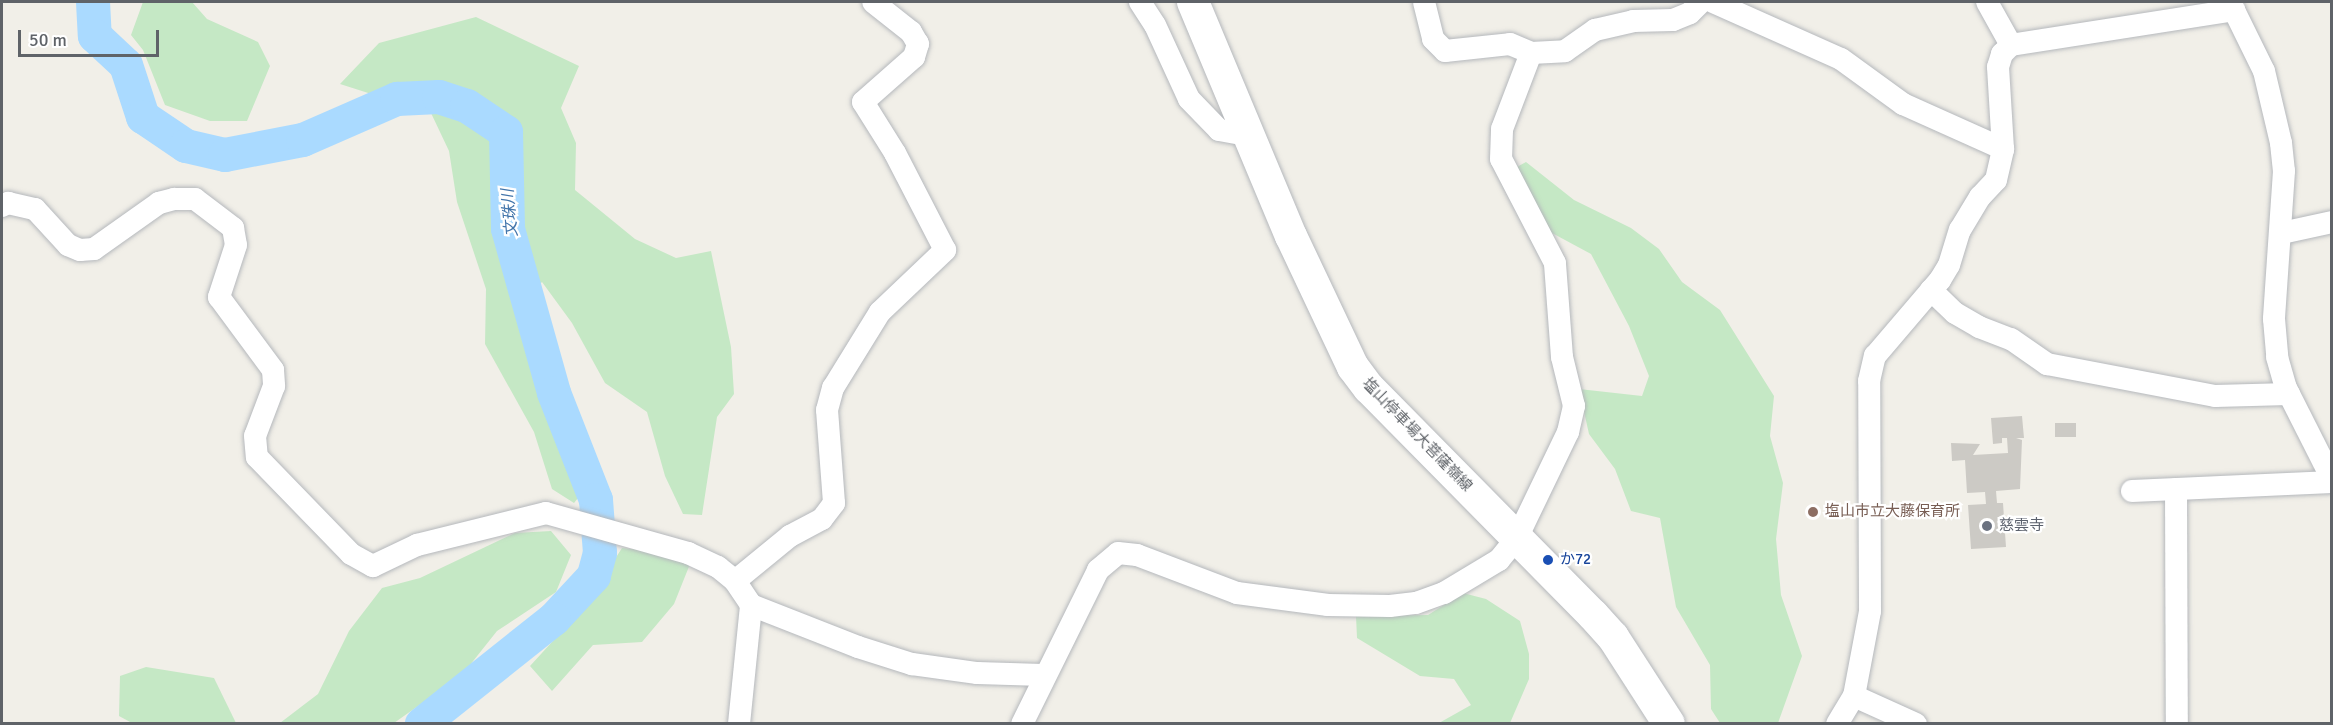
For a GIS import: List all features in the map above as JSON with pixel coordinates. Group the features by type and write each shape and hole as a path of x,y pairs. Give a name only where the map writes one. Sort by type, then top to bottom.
{"main road":[{"name":"塩山停車場大菩薩嶺線","path":"1193,2 1247,135 1353,367 1370,388 1613,638 1669,723"}],"street":[{"path":"735,581 790,536 822,519 834,503 827,410 833,388 880,312 945,250 895,153 863,102 914,57 918,44 911,32 873,2"},
{"path":"1140,2 1155,25 1189,99 1206,120 1219,130 1247,135"},
{"path":"1424,2 1433,39 1445,51 1510,44 1531,53 1565,51 1595,30 1633,21 1673,20 1690,13 1701,2"},
{"path":"1713,2 1841,59 1903,104 2003,149"},
{"path":"1987,2 2011,45"},
{"path":"1837,723 1854,696 1870,612 1869,381 1875,356 1887,338 1931,290 1949,265 1965,222 1980,197 1996,180 2003,149 1998,67 2011,45 2232,6 2264,71 2282,143 2282,233 2274,319 2277,357 2289,394 2331,481 2132,492"},
{"path":"1022,723 1043,675 1098,570 1118,553 1137,555 1237,593 1328,605 1390,606 1416,603 1444,593 1499,560 1517,538 1568,432 1574,406 1562,357 1556,263 1501,159 1502,129 1531,53"},
{"path":"2,206 8,203 35,209 68,245 80,250 94,249 159,203 174,199 195,199 233,228 236,245 219,297 273,370 272,395 255,436 257,458 351,554 373,566 417,545 546,513 688,553 718,567 735,581 751,605 912,664 977,673 1043,675"},
{"path":"2282,233 2331,222"},
{"path":"1931,290 1955,313 1979,327 2011,339 2047,364 2215,396 2289,394"},
{"path":"2176,489 2177,723"},
{"path":"739,723 751,605"},
{"path":"1854,696 1916,723"}],"green space":[{"path":"143,2 192,2 207,19 258,42 270,66 247,121 210,121 165,105 143,50 131,35"},
{"path":"476,17 579,66 561,108 576,143 575,190 635,239 676,258 711,251 731,347 734,394 717,417 702,515 683,514 665,476 647,412 605,383 572,323 542,282 519,305 543,387 582,493 574,503 552,489 534,432 485,344 486,289 457,202 449,151 431,113 340,84 379,43"},
{"path":"1526,162 1574,200 1631,228 1659,249 1682,282 1720,310 1774,396 1770,436 1783,483 1776,539 1781,595 1802,656 1778,723 1720,723 1711,709 1710,665 1676,607 1660,518 1631,511 1615,469 1589,434 1579,389 1642,396 1649,376 1629,326 1591,254 1539,226 1515,168"},
{"path":"551,531 571,555 556,592 497,631 462,675 394,723 280,723 318,694 349,631 382,588 420,578 515,533"},
{"path":"622,548 652,551 690,564 674,604 642,642 593,645 552,691 530,666 585,606"},
{"path":"1463,593 1486,599 1520,621 1529,654 1529,679 1510,723 1439,723 1471,705 1454,679 1420,676 1357,638 1356,616 1428,615"},
{"path":"146,667 214,678 236,723 132,723 119,716 120,676"}],"building":[{"path":"2022,416 2024,438 2016,438 2022,440 2020,489 1996,491 1997,503 2003,503 2006,547 1971,549 1968,505 1986,504 1985,492 1967,493 1965,460 1952,461 1951,443 1980,444 1973,455 2008,453 2007,438 2002,438 2002,443 1993,444 1991,418"},
{"path":"2055,423 2076,423 2076,437 2055,437"}],"waterway":[{"name":"文珠川","path":"93,2 95,36 126,65 143,117 186,146 225,155 303,140 397,99 439,97 467,106 506,132 508,229 554,393 596,500 600,553 594,576 554,619 422,724"}],"place":[{"name":"塩山市立大藤保育所","path":"1813,512"},
{"name":"慈雲寺","path":"1987,526"},
{"name":"か72","path":"1548,560"}]}
